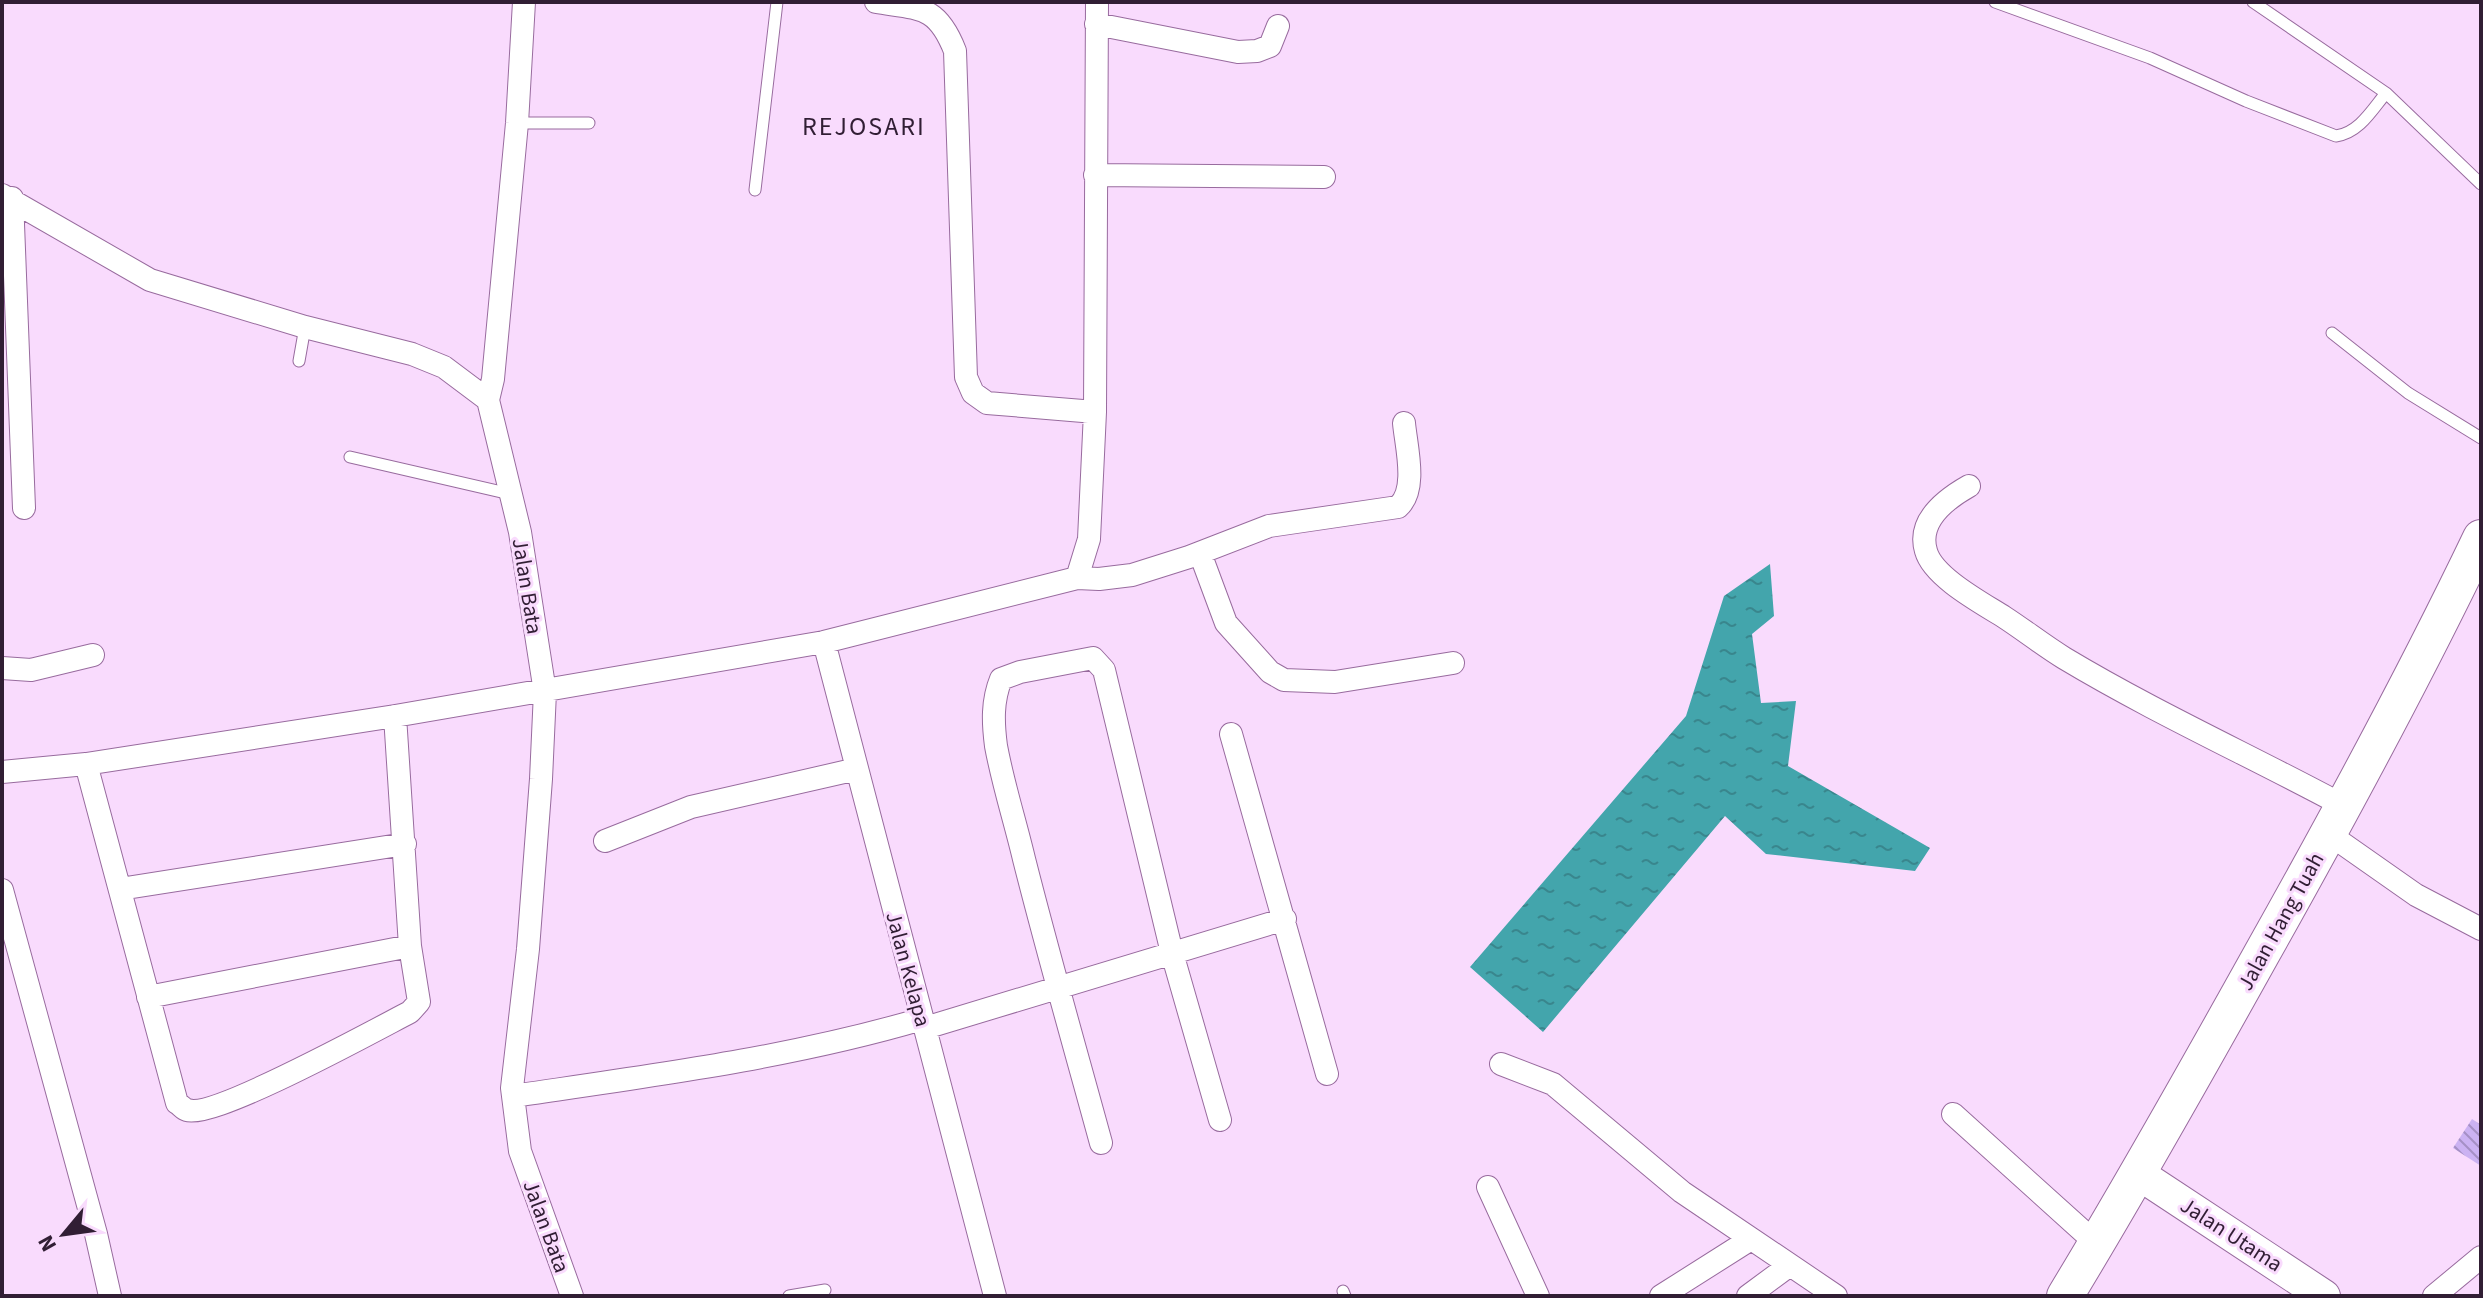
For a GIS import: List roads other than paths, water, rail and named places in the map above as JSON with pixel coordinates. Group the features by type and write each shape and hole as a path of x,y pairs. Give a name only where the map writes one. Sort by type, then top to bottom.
{"main road":[{"name":"Jalan Hang Tuah","path":"2065,1296 2139,1174 2336,820 2429,648 2481,538"}],"street":[{"path":"7,196 150,280 305,327 423,358 444,367 488,400 493,379 517,123 524,2"},
{"path":"876,2 925,10 939,20 955,51 966,377 973,393 987,403 1095,412"},
{"path":"1077,578 1089,539 1095,412 1096,13 1238,52 1257,51 1270,46 1278,26"},
{"path":"1095,175 1324,177"},
{"path":"7,196 24,508"},
{"name":"Jalan Bata","path":"488,400 520,532 545,692 528,949 512,1088 520,1151 572,1296"},
{"path":"2,772 86,764 545,692 824,642 1077,578 1132,575 1269,526 1398,507 1405,500 1409,474 1404,423"},
{"path":"1969,486 1951,496 1926,526 1926,552 1933,566 1969,595 2064,657 2336,820 2416,895 2481,929"},
{"path":"1200,553 1226,623 1270,672 1284,680 1335,682 1453,663"},
{"name":"Jalan Kelapa","path":"824,642 995,1296"},
{"path":"2,668 31,670 93,655"},
{"path":"1101,1143 996,746 994,695 1001,679 1020,672 1093,658 1104,670 1172,953 1220,1120"},
{"path":"86,764 177,1103 187,1110 202,1110 223,1103 410,1012 419,1002 410,946 395,716"},
{"path":"1231,734 1327,1074"},
{"path":"605,841 691,807 857,769"},
{"path":"120,889 405,844"},
{"path":"2,890 96,1234 110,1296"},
{"path":"513,1096 638,1078 924,1023 1285,919"},
{"path":"148,997 410,946"},
{"path":"1501,1064 1553,1084 1682,1192 1836,1296"},
{"path":"1953,1114 2097,1244"},
{"name":"Jalan Utama","path":"2139,1174 2324,1296"},
{"path":"1488,1187 1538,1296"},
{"path":"1661,1296 1751,1239"},
{"path":"2434,1296 2481,1257"},
{"path":"1748,1296 1790,1265"}],"lane":[{"path":"755,190 777,2"},
{"path":"1995,2 2150,58 2246,101 2336,136 2348,134 2357,127 2386,93"},
{"path":"2253,2 2386,93 2481,184"},
{"path":"517,123 589,123"},
{"path":"299,361 305,327"},
{"path":"2332,333 2408,393 2481,438"},
{"path":"350,457 511,494"},
{"path":"789,1296 825,1290"}],"water":[{"path":"1770,564 1774,616 1752,634 1761,703 1796,701 1788,766 1930,848 1915,871 1766,854 1725,816 1543,1032 1470,967 1686,716 1724,596"}],"district":[{"name":"REJOSARI","path":"864,126"}]}
